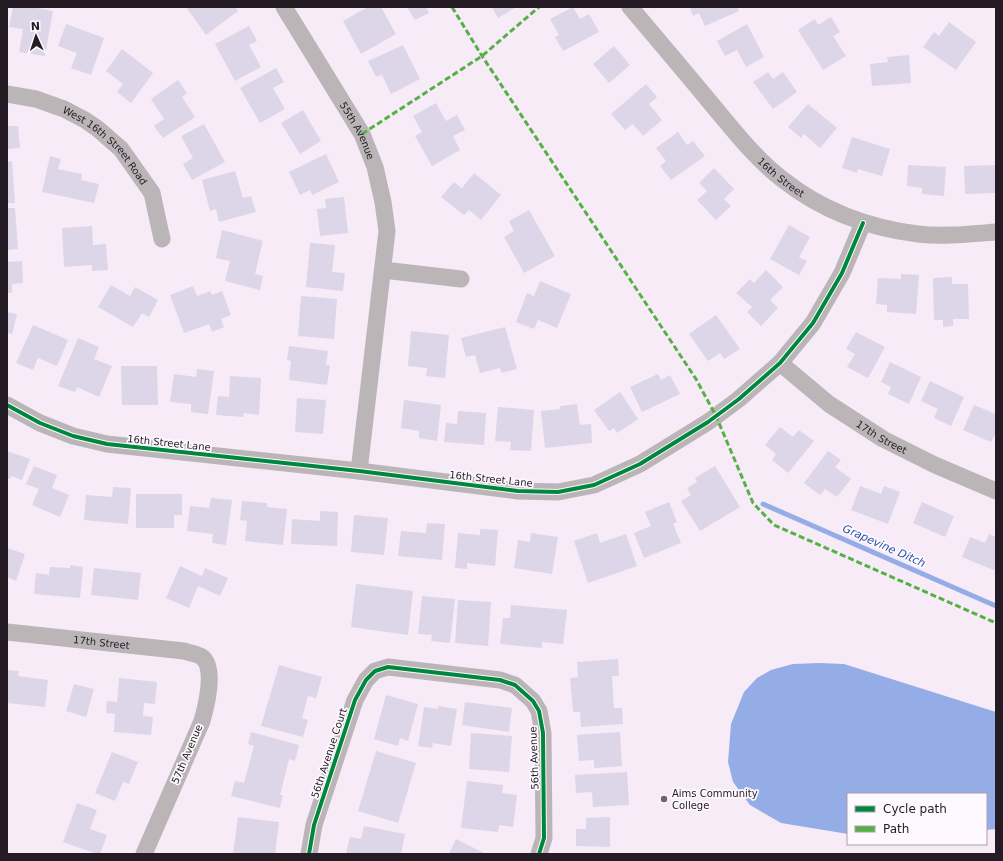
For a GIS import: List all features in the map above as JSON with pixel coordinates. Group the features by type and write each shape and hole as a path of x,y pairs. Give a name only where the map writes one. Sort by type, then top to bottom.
{"street":[{"name":"55th Avenue","path":"284,7 362,134 375,167 387,231 359,471"},
{"name":"16th Street","path":"630,7 748,148 782,179 820,204 863,223 883,228 930,235 996,232"},
{"name":"West 16th Street Road","path":"7,94 36,99 64,109 98,129 121,149 152,193 162,239"},
{"name":"16th Street Lane","path":"7,405 40,423 73,436 107,444 359,471 518,491 558,492 594,485 640,464 708,422 740,399 780,363 812,323 842,273 863,223"},
{"path":"383,270 461,279"},
{"name":"17th Street","path":"780,363 829,404 883,440 935,465 996,491"},
{"name":"17th Street","path":"7,632 184,651 196,655"},
{"name":"57th Avenue","path":"144,854 202,721 206,708 209,687 207,663 202,657 196,655"},
{"name":"56th Avenue","path":"382,669 388,667 500,680 515,686 533,701 538,711 543,733 544,838 539,854"},
{"name":"56th Avenue Court","path":"309,854 314,825 355,700 366,680 375,671 382,669"}],"water":[{"path":"793,664 844,664 996,712 996,829 987,830 987,793 847,793 847,834 781,823 750,805 733,782 728,762 731,724 744,692 757,678 771,670"}],"building":[{"path":"13,7 31,7 53,11 45,56 19,52 23,29 9,27"},
{"path":"186,7 235,7 238,11 206,35"},
{"path":"368,7 381,7 396,34 361,54 343,21"},
{"path":"407,7 426,7 429,13 415,20"},
{"path":"492,7 516,7 498,18"},
{"path":"573,7 580,19 589,14 599,32 563,51 555,37 559,35 550,19"},
{"path":"690,7 737,7 739,11 705,26 699,13 693,16"},
{"path":"831,17 840,32 833,36 846,56 823,70 798,30 815,19 818,25"},
{"path":"949,22 976,42 956,70 923,47 934,32 939,36"},
{"path":"66,24 104,38 91,75 71,68 77,53 58,46"},
{"path":"747,24 764,57 746,67 737,50 725,56 717,41"},
{"path":"249,26 257,41 249,45 261,67 235,81 215,44"},
{"path":"403,45 420,79 391,94 382,75 376,77 368,61"},
{"path":"614,46 630,65 609,83 593,64"},
{"path":"122,49 153,73 131,103 117,92 123,84 106,71"},
{"path":"909,55 911,83 872,86 870,64 888,62 887,57"},
{"path":"276,68 284,82 273,88 285,109 260,123 240,88"},
{"path":"768,72 773,79 783,72 797,92 773,109 753,82"},
{"path":"178,80 187,93 182,97 195,117 163,138 154,126 164,119 151,99"},
{"path":"646,84 657,97 649,104 662,120 643,136 633,124 625,130 611,114"},
{"path":"436,103 446,121 457,115 465,130 453,136 460,150 432,166 415,136 422,132 413,116"},
{"path":"808,104 837,128 820,148 804,134 801,138 788,127"},
{"path":"303,110 321,141 300,154 281,123"},
{"path":"204,124 225,162 192,180 183,164 193,158 181,136"},
{"path":"7,126 18,126 20,148 7,149"},
{"path":"678,132 687,145 693,141 705,156 671,180 660,166 666,161 656,148"},
{"path":"852,137 890,149 882,176 858,169 857,173 842,168"},
{"path":"326,154 339,182 312,195 310,190 300,195 289,172"},
{"path":"50,156 61,159 58,169 82,174 81,180 99,184 94,203 42,192"},
{"path":"12,161 15,203 7,203 7,162"},
{"path":"908,165 946,167 944,196 922,194 922,188 907,186"},
{"path":"996,165 996,193 965,194 964,166"},
{"path":"714,168 734,189 724,199 731,206 716,220 697,200 707,191 699,183"},
{"path":"235,171 243,198 251,196 256,212 219,222 216,209 210,211 202,180"},
{"path":"474,173 501,195 481,220 469,210 464,215 441,197 454,182 462,188"},
{"path":"344,197 348,233 320,236 317,209 326,208 325,199"},
{"path":"7,208 15,208 18,249 7,250"},
{"path":"529,210 555,256 524,273 504,237 514,231 509,221"},
{"path":"789,225 810,237 799,257 807,261 799,275 770,259"},
{"path":"92,226 93,245 106,244 108,270 92,271 92,265 64,267 62,228"},
{"path":"222,230 263,241 255,274 263,276 260,290 225,281 230,261 216,258"},
{"path":"310,243 335,245 332,272 345,273 343,291 306,287"},
{"path":"22,261 23,283 12,284 12,293 7,293 7,262"},
{"path":"766,270 783,287 770,300 778,308 761,326 747,312 752,307 736,293 750,279 754,283"},
{"path":"901,274 919,275 916,314 887,312 887,305 876,304 878,278 901,279"},
{"path":"952,277 952,284 968,284 969,319 953,319 953,326 943,327 943,320 934,320 933,278"},
{"path":"540,281 571,294 557,328 538,320 534,329 516,322 527,293 534,296"},
{"path":"111,285 130,296 135,287 158,300 149,317 142,313 133,327 98,307"},
{"path":"193,286 197,296 210,291 212,295 222,291 231,315 221,319 224,327 212,332 209,324 184,333 170,295"},
{"path":"301,296 337,299 334,339 298,336"},
{"path":"7,312 17,314 12,334 7,333"},
{"path":"716,315 740,349 724,359 720,353 708,361 689,334"},
{"path":"33,325 68,340 57,366 38,358 33,370 16,363"},
{"path":"505,327 517,369 502,373 500,368 480,373 475,355 466,357 461,338"},
{"path":"411,331 449,335 445,378 426,376 427,368 408,366"},
{"path":"856,332 885,347 868,378 847,367 855,354 846,349"},
{"path":"78,338 99,347 94,359 112,366 99,397 77,387 75,392 58,386"},
{"path":"289,346 328,351 326,365 330,365 327,385 289,380 291,361 287,360"},
{"path":"890,362 921,377 909,404 888,394 891,387 881,382"},
{"path":"121,366 157,366 158,405 122,405"},
{"path":"197,369 214,371 208,414 191,412 191,404 170,402 174,374 196,377"},
{"path":"658,374 661,380 670,375 680,394 642,412 630,387"},
{"path":"230,376 261,378 259,415 244,413 243,417 216,415 218,396 229,397"},
{"path":"930,381 964,397 951,426 934,418 938,409 921,401"},
{"path":"620,392 638,419 617,433 614,428 609,431 594,410"},
{"path":"297,398 326,400 323,434 295,432"},
{"path":"404,400 441,405 437,441 419,438 419,431 401,428"},
{"path":"577,404 580,425 591,424 592,443 545,448 541,411 560,409 560,406"},
{"path":"974,405 996,414 996,432 991,442 963,430"},
{"path":"498,407 534,410 531,451 510,450 511,442 495,441"},
{"path":"458,411 486,413 484,445 444,442 446,423 457,424"},
{"path":"780,427 793,437 799,430 814,441 788,473 772,460 776,454 765,445"},
{"path":"7,451 30,459 22,480 12,476 10,479 7,478"},
{"path":"828,451 841,460 835,467 851,479 837,497 825,489 820,495 804,483"},
{"path":"34,466 57,475 52,488 69,495 60,517 32,505 39,489 26,484"},
{"path":"715,466 740,507 700,531 681,501 691,495 687,488 697,482 695,478"},
{"path":"860,486 881,494 884,486 900,492 888,524 851,510"},
{"path":"113,487 131,488 128,524 84,520 86,495 112,497"},
{"path":"136,494 182,494 182,515 174,515 174,528 136,528"},
{"path":"211,498 232,500 226,545 212,543 213,534 187,531 190,506 209,508"},
{"path":"242,501 267,503 267,507 287,509 283,545 245,541 247,521 240,520"},
{"path":"669,502 677,522 673,524 681,543 644,558 634,533 651,526 645,512"},
{"path":"922,502 954,516 945,537 913,523"},
{"path":"320,511 338,512 337,546 291,544 292,519 320,521"},
{"path":"354,515 388,518 384,555 351,552"},
{"path":"427,523 445,524 442,560 398,556 401,531 426,533"},
{"path":"480,529 498,530 495,566 467,563 467,569 455,568 458,533 480,535"},
{"path":"531,533 558,537 552,574 514,568 518,540 530,542"},
{"path":"597,533 600,543 626,534 637,566 588,583 574,541"},
{"path":"989,534 996,537 996,571 962,557 970,537 985,543"},
{"path":"7,548 25,554 16,581 7,577"},
{"path":"70,565 83,567 80,598 34,594 36,573 49,575 50,567 70,568"},
{"path":"180,566 202,576 205,568 228,578 220,596 198,586 189,608 166,598"},
{"path":"94,568 141,573 138,600 91,595"},
{"path":"356,584 413,591 408,635 351,627"},
{"path":"422,596 455,599 450,643 431,641 432,635 418,634"},
{"path":"458,600 491,602 488,646 455,643"},
{"path":"511,605 567,610 563,644 542,642 542,648 500,644 503,618 510,618"},
{"path":"618,659 619,676 612,676 614,708 622,708 623,724 581,727 580,712 573,712 570,678 578,677 577,662"},
{"path":"279,665 322,677 316,698 308,696 302,718 308,720 303,737 261,726"},
{"path":"7,670 19,671 18,676 48,680 45,707 7,703"},
{"path":"119,678 157,682 155,704 144,703 143,716 153,717 151,735 114,732 115,714 106,713 107,701 117,702"},
{"path":"74,684 94,689 86,717 66,711"},
{"path":"386,695 418,704 408,741 400,738 398,746 374,739"},
{"path":"465,702 512,708 509,732 462,725"},
{"path":"438,706 457,709 451,746 433,743 432,748 418,746 424,707 438,709"},
{"path":"251,732 299,745 295,761 289,759 280,795 283,795 280,808 231,796 235,781 244,783 254,746 248,744"},
{"path":"620,732 622,766 594,768 594,760 579,761 577,735"},
{"path":"471,733 512,736 509,772 469,769"},
{"path":"376,751 416,763 398,823 358,811"},
{"path":"112,752 138,762 129,784 123,782 115,801 95,793"},
{"path":"627,772 629,805 593,807 592,792 576,793 575,775"},
{"path":"467,781 503,785 502,793 517,795 513,827 499,825 498,832 461,828"},
{"path":"77,803 97,810 90,829 107,835 100,854 63,842"},
{"path":"238,817 279,822 275,854 233,854"},
{"path":"610,817 610,847 576,846 576,829 586,829 586,818"},
{"path":"364,826 405,834 401,854 346,854 350,837 361,839"},
{"path":"456,839 486,854 449,854"}],"waterway":[{"name":"Grapevine Ditch","path":"763,504 996,606"}],"marked path":[{"path":"452,7 482,56 696,379 716,416 753,503 774,525 996,623"},
{"path":"362,134 482,56 539,7"}],"cycle path":[{"path":"7,405 40,423 73,436 107,444 359,471 518,491 558,492 594,485 640,464 708,422 739,399 780,363 813,323 842,273 863,223"},
{"path":"309,854 314,825 355,700 366,680 375,671 388,667 500,680 515,685 533,701 539,711 543,733 544,838 539,854"}],"place":[{"name":"Aims Community College","path":"664,799"}]}
